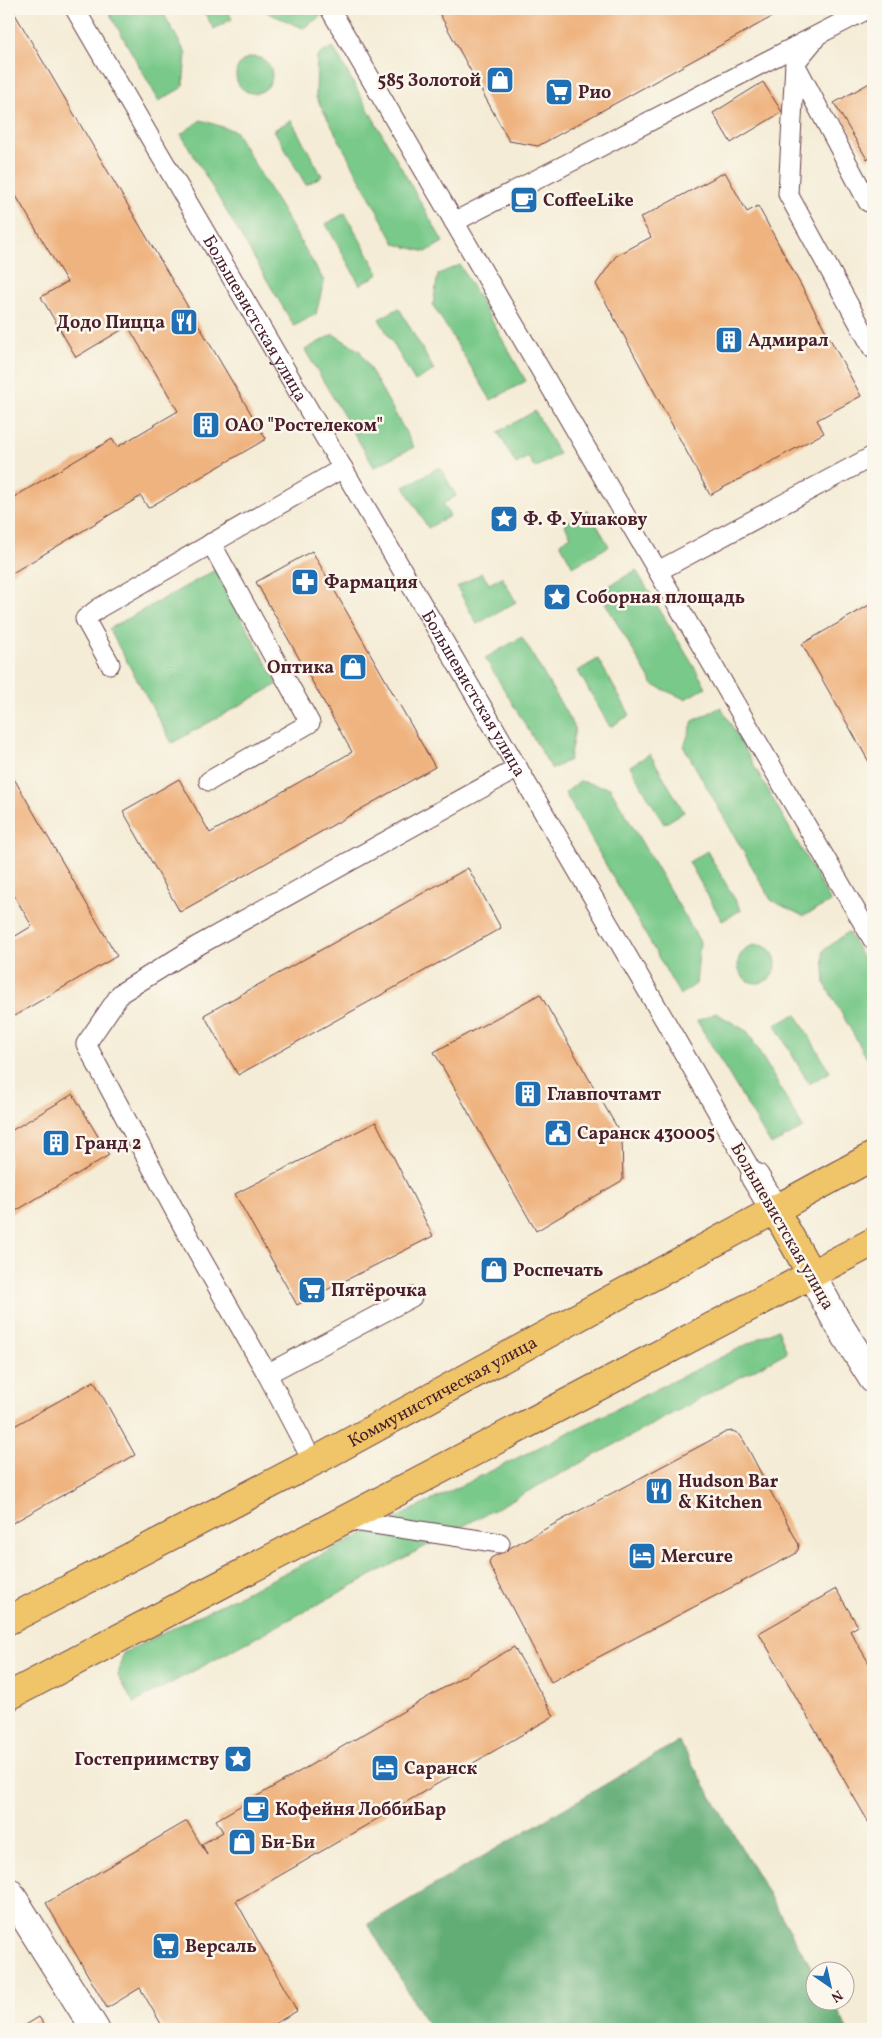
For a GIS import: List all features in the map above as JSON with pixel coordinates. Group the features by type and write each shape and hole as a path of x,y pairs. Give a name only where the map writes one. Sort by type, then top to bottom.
{"main road":[{"name":"Коммунистическая улица","path":"9,1620 313,1462 873,1156"},
{"name":"Большевистская улица","path":"775,1210 811,1274"},
{"path":"9,1696 873,1242"}],"street":[{"name":"Большевистская улица","path":"755,1177 775,1210"},
{"name":"Большевистская улица","path":"811,1274 836,1320 873,1379"},
{"path":"9,1892 95,2029"}],"lane":[{"name":"Большевистская улица","path":"75,9 755,1177"},
{"path":"330,9 873,940"},
{"path":"454,222 868,9"},
{"path":"821,32 795,63 788,194 873,349"},
{"path":"795,63 868,202 873,198"},
{"path":"658,570 873,456"},
{"path":"110,664 85,619 99,608 343,468"},
{"path":"209,781 310,724 211,544"},
{"path":"313,1462 267,1374 184,1228 86,1044 121,993 197,946 518,768"},
{"path":"267,1374 412,1297"},
{"path":"347,1520 500,1543"}],"green space":[{"path":"107,9 161,9 186,54 183,87 159,101"},
{"path":"202,9 227,9 232,19 214,29"},
{"path":"266,9 317,9 321,16 303,28 268,13"},
{"path":"333,47 443,242 426,252 395,244 316,97 317,56"},
{"path":"254,57 261,58 267,62 271,68 271,82 267,88 261,92 254,93 247,92 241,88 237,82 236,75 237,68 241,62 247,58"},
{"path":"201,120 235,131 324,281 316,314 294,326 181,134"},
{"path":"291,120 322,176 306,185 274,130"},
{"path":"345,213 379,274 360,285 326,224"},
{"path":"460,265 526,381 491,400 433,305 438,274"},
{"path":"399,308 434,370 415,381 379,319"},
{"path":"333,334 360,351 414,447 374,467 305,350"},
{"path":"535,411 559,454 535,468 528,457 516,464 498,432"},
{"path":"440,467 456,496 443,504 450,516 428,528 404,487"},
{"path":"588,510 609,546 573,567 560,543 571,536 564,524"},
{"path":"215,570 278,684 172,743 109,629"},
{"path":"636,570 706,687 685,699 653,685 599,592"},
{"path":"482,573 489,584 502,577 516,602 477,624 457,587"},
{"path":"522,637 575,728 569,760 552,769 485,658"},
{"path":"598,659 630,715 610,727 578,671"},
{"path":"721,707 831,902 803,916 771,900 684,747 693,721"},
{"path":"650,754 684,812 664,824 630,766"},
{"path":"580,781 610,788 700,942 696,984 680,995 565,793"},
{"path":"707,851 741,910 722,921 689,862"},
{"path":"848,932 873,976 873,1069 825,984 823,951"},
{"path":"757,945 770,951 776,964 770,977 757,983 744,977 738,964 744,951"},
{"path":"716,1013 748,1032 803,1128 771,1145 697,1021"},
{"path":"796,1014 830,1072 809,1084 775,1025"},
{"path":"778,1329 787,1352 134,1703 118,1676 123,1653"},
{"path":"679,1741 807,1960 804,1960 804,2010 837,2010 848,2029 430,2029 368,1924"}],"building":[{"path":"9,9 12,9 266,439 148,508 141,496 9,575 9,500 112,439 117,447 178,411 128,326 76,357 41,297 67,282 9,184"},
{"name":"Рио","path":"437,9 777,9 779,13 538,146 509,141"},
{"path":"873,81 873,156 867,159 834,103"},
{"path":"763,82 782,112 731,143 713,113"},
{"name":"Адмирал","path":"725,172 747,212 758,206 861,396 817,420 824,433 710,495 596,284 616,256 651,237 640,218"},
{"path":"312,551 435,767 180,912 123,811 179,779 210,833 352,752 256,582"},
{"path":"873,603 873,769 802,644"},
{"path":"9,770 117,956 9,1019 9,940 32,926 9,887"},
{"path":"468,868 501,928 238,1075 204,1015"},
{"name":"Главпочтамт","path":"540,994 622,1136 623,1180 536,1231 434,1052"},
{"name":"Гранд 2","path":"73,1094 109,1155 9,1215 9,1132"},
{"path":"376,1122 433,1236 297,1305 235,1194"},
{"path":"94,1381 135,1455 9,1525 9,1429"},
{"name":"Mercure","path":"733,1431 740,1435 744,1441 799,1545 798,1550 795,1554 551,1682 490,1566 491,1558 726,1432"},
{"path":"836,1589 858,1626 850,1631 873,1670 873,1830 759,1633"},
{"path":"514,1647 554,1716 236,1901 297,2011 265,2029 164,2029 140,1988 107,2008 46,1903 187,1821 207,1855 202,1844 223,1832 216,1820"},
{"path":"39,2017 47,2029 19,2029"}],"place":[{"name":"585 Золотой","path":"500,80"},
{"name":"Рио","path":"559,92"},
{"name":"CoffeeLike","path":"524,200"},
{"name":"Додо Пицца","path":"184,322"},
{"name":"Адмирал","path":"729,340"},
{"name":"ОАО \"Ростелеком\"","path":"206,425"},
{"name":"Ф. Ф. Ушакову","path":"504,519"},
{"name":"Фармация","path":"305,582"},
{"name":"Соборная площадь","path":"557,597"},
{"name":"Оптика","path":"353,667"},
{"name":"Главпочтамт","path":"528,1094"},
{"name":"Саранск 430005","path":"558,1133"},
{"name":"Гранд 2","path":"56,1143"},
{"name":"Роспечать","path":"494,1270"},
{"name":"Пятёрочка","path":"312,1290"},
{"name":"Hudson Bar & Kitchen","path":"659,1491"},
{"name":"Mercure","path":"642,1556"},
{"name":"Гостеприимству","path":"238,1759"},
{"name":"Саранск","path":"385,1768"},
{"name":"Кофейня ЛоббиБар","path":"256,1809"},
{"name":"Би-Би","path":"242,1842"},
{"name":"Версаль","path":"166,1946"}]}
